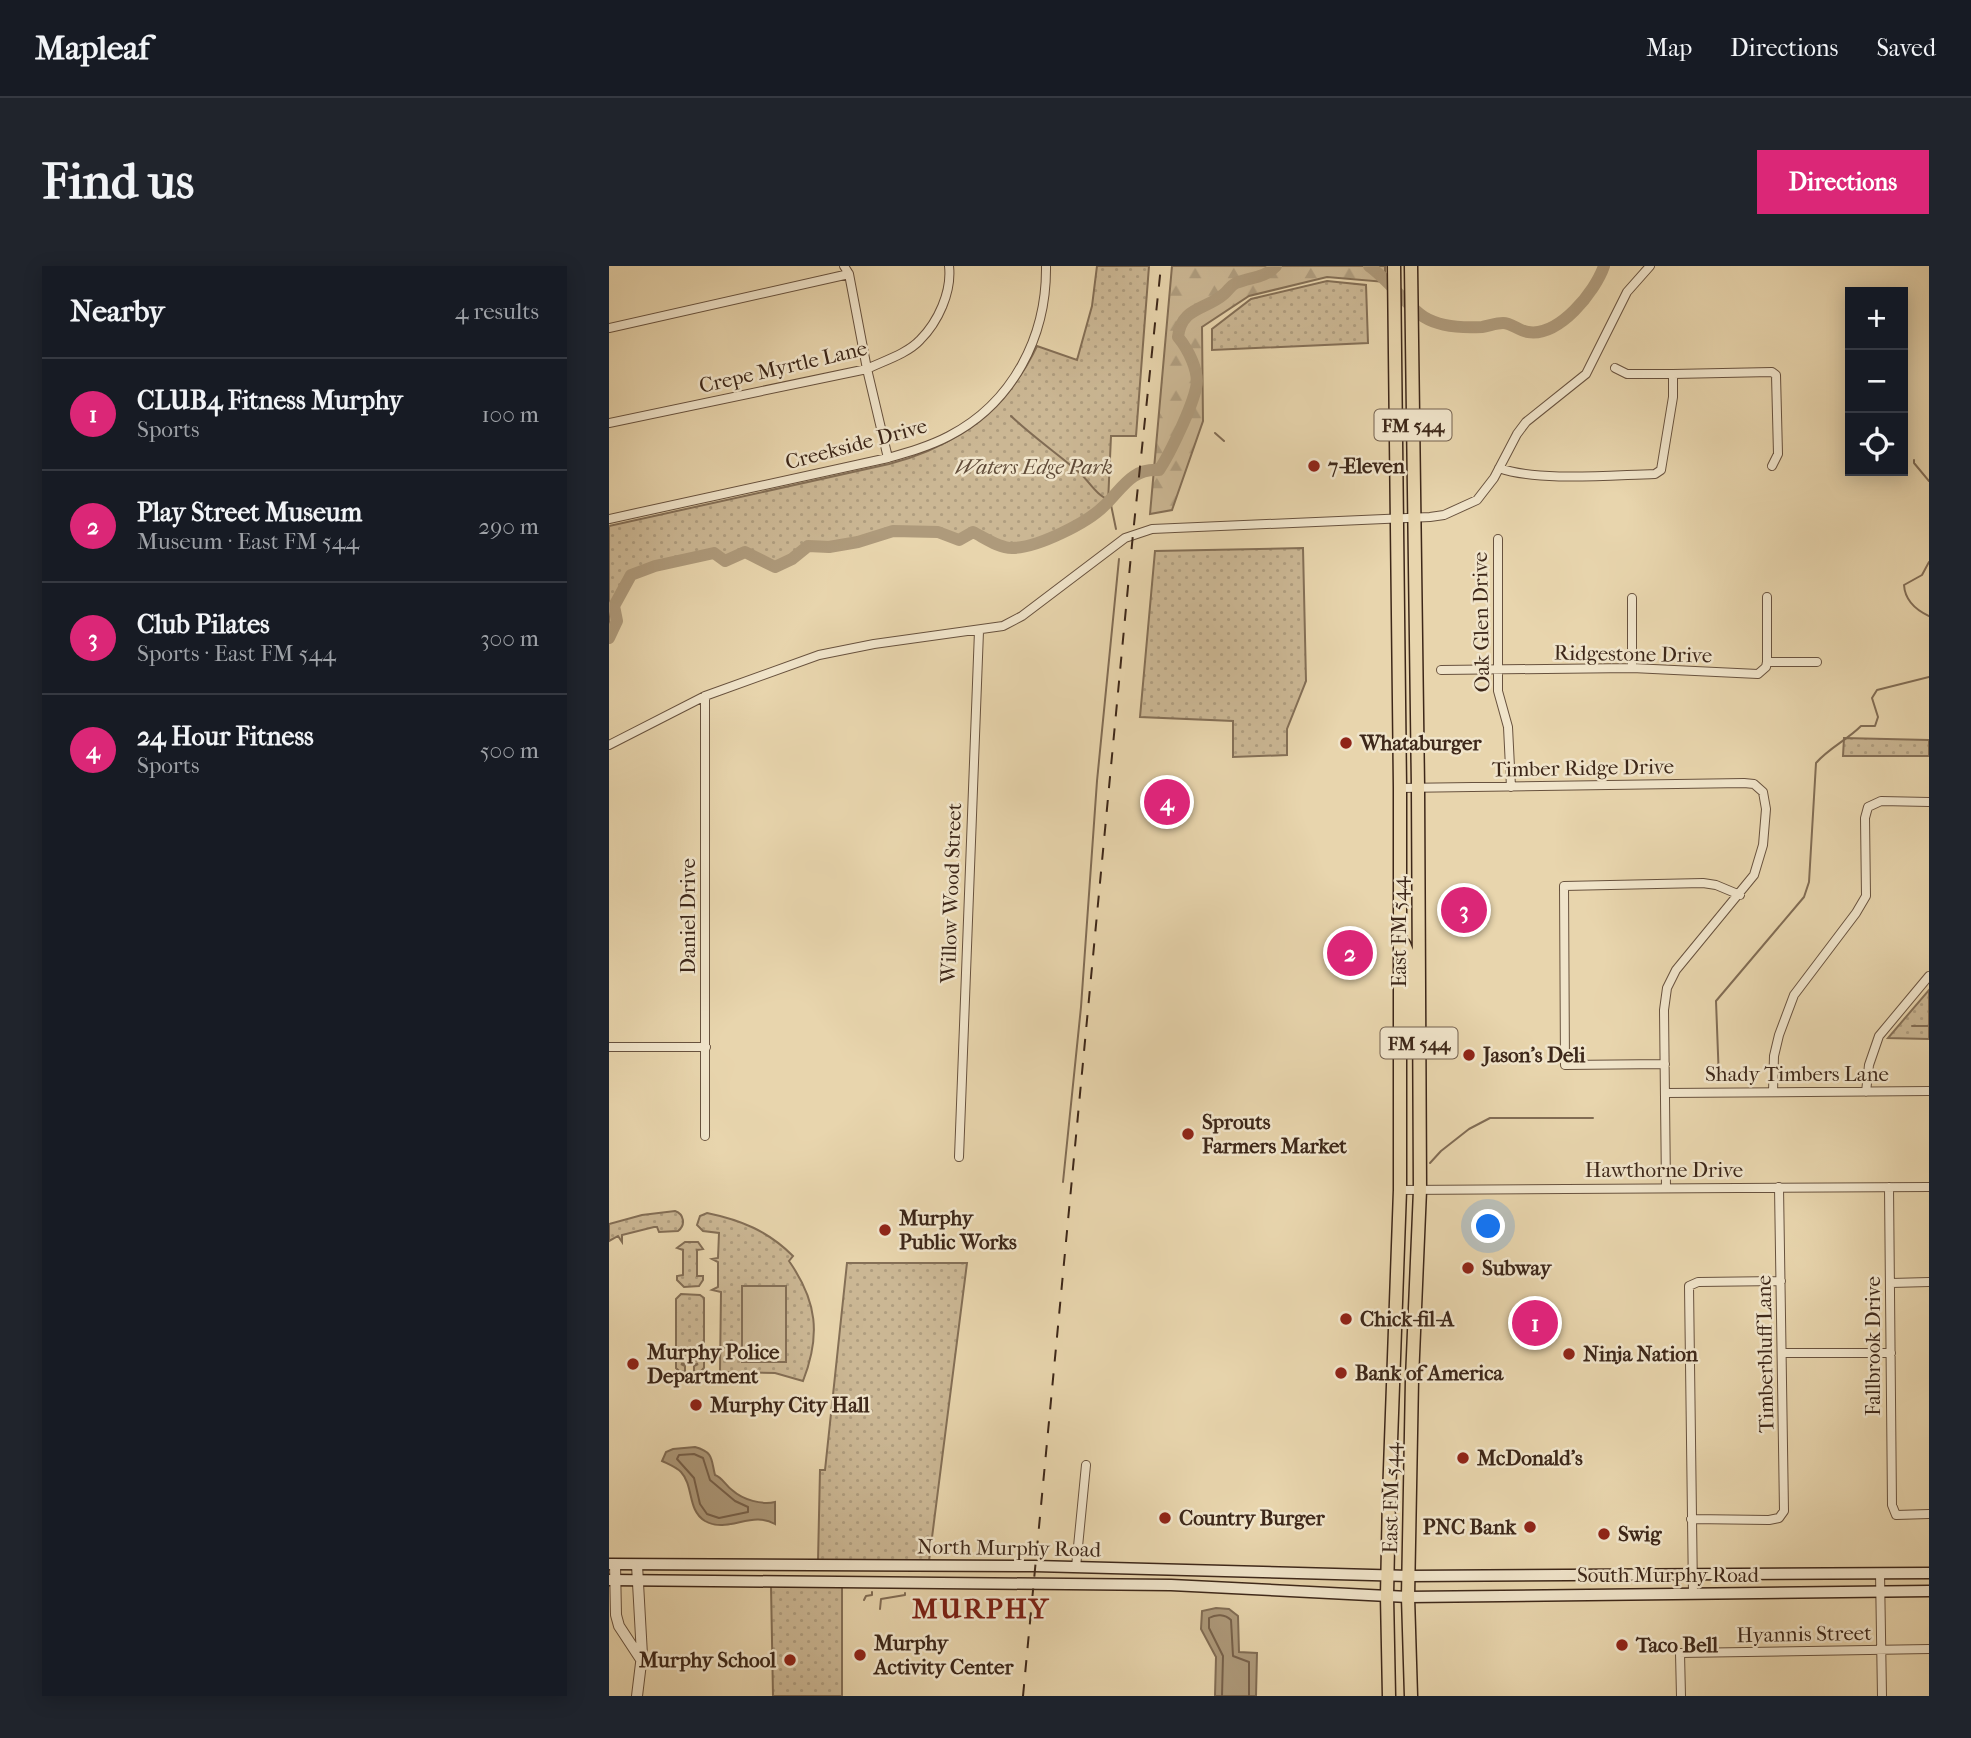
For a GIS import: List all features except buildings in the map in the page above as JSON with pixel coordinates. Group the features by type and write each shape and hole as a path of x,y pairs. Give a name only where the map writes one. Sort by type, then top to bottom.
{"main road":[{"name":"East FM 544","path":"1388,1575 1400,1190 1400,788 1394,266"},
{"name":"East FM 544","path":"1408,1597 1420,1190 1412,266"},
{"path":"1400,934 1408,954 1410,1032 1419,1033"},
{"path":"1391,1419 1412,1420"},
{"name":"North Murphy Road","path":"612,1564 1076,1567 1409,1576"},
{"path":"791,1566 791,1581"},
{"path":"1191,1570 1191,1586"},
{"name":"South Murphy Road","path":"1409,1576 1929,1573"},
{"name":"FM 544","path":"1388,1575 1389,1696"},
{"path":"1506,1576 1506,1596"},
{"path":"1583,1576 1583,1594"},
{"name":"North Murphy Road","path":"612,1581 1191,1586 1408,1597"},
{"name":"South Murphy Road","path":"1408,1597 1929,1591"},
{"name":"FM 544","path":"1408,1597 1411,1696"}],"street":[{"path":"844,266 849,274 888,458"},
{"name":"Crepe Myrtle Lane","path":"609,424 867,369 919,342 945,300 949,266"},
{"name":"Creekside Drive","path":"609,519 888,458 949,436 977,419 1010,386 1027,358 1039,326 1047,285 1046,266"},
{"path":"609,745 661,716 705,696 787,665 844,649 1003,626 1022,615 1119,542 1142,531 1444,515 1470,504 1485,490 1526,422 1586,374 1627,292 1650,266"},
{"path":"609,328 849,274"},
{"path":"1615,368 1627,374 1772,372 1778,381 1778,454 1772,466"},
{"path":"1499,468 1512,473 1532,475 1655,474 1661,470 1673,374"},
{"name":"Oak Glen Drive","path":"1497,539 1498,691 1508,727 1511,787"},
{"path":"1767,597 1767,662"},
{"path":"1632,598 1632,668"},
{"name":"Willow Wood Street","path":"959,1157 979,631"},
{"name":"Ridgestone Drive","path":"1441,670 1632,668 1747,676 1762,672 1767,662 1817,662"},
{"name":"Daniel Drive","path":"705,696 705,1136"},
{"name":"Timber Ridge Drive","path":"1400,788 1754,784 1763,792 1766,809 1763,845 1754,875 1740,895"},
{"path":"1773,1092 1774,1056 1794,995 1866,896 1868,875 1865,818 1868,807 1881,801 1929,802"},
{"path":"1665,1064 1565,1065 1564,886 1703,883 1740,895 1693,948 1676,970 1667,988 1664,1010 1665,1064 1666,1187"},
{"path":"1866,1091 1875,1044 1929,976"},
{"path":"609,1047 706,1047"},
{"name":"Shady Timbers Lane","path":"1665,1093 1929,1091"},
{"name":"Timberbluff Lane","path":"1691,1519 1769,1520 1779,1518 1784,1511 1779,1187"},
{"name":"Fallbrook Drive","path":"1889,1187 1892,1505 1896,1515 1929,1514"},
{"name":"Hawthorne Drive","path":"1400,1190 1929,1187"},
{"path":"1693,1594 1689,1286 1698,1282 1781,1281"},
{"path":"1891,1283 1929,1282"},
{"path":"1782,1353 1891,1353"},
{"path":"1076,1567 1086,1465"},
{"path":"612,1564 619,1626 642,1662"},
{"path":"637,1565 642,1662 637,1696"},
{"path":"1880,1573 1882,1696"},
{"name":"Hyannis Street","path":"1681,1696 1680,1653 1929,1649"}],"green space":[{"name":"Waters Edge Park","path":"1097,266 1149,266 1136,436 1111,436 1108,503 1102,509 1056,535 1018,548 999,545 973,532 959,540 938,532 893,531 858,542 829,547 808,546 792,559 775,567 744,553 725,561 714,553 655,566 632,575 614,605 617,621 609,637 609,526 889,464 913,457 957,436 995,407 1011,389 1037,346 1077,360 1092,306"},
{"path":"1172,266 1385,266 1385,282 1327,277 1249,296 1202,327 1203,421 1172,510 1150,514"},
{"path":"1327,281 1366,285 1368,343 1212,350 1212,329 1251,299"},
{"path":"1303,548 1306,681 1287,729 1287,755 1233,757 1233,721 1140,717 1155,551"},
{"path":"1844,738 1929,740 1929,756 1843,756"},
{"path":"1929,990 1929,1039 1888,1038"},
{"path":"675,1211 683,1220 678,1231 659,1232 657,1227 654,1227 622,1235 622,1242 618,1236 609,1241 609,1224 642,1215"},
{"path":"707,1213 753,1228 784,1247 793,1256 789,1261 806,1290 813,1319 812,1348 803,1381 775,1373 720,1372 721,1292 712,1290 718,1287 718,1262 712,1259 718,1258 719,1233 703,1231 697,1225 700,1216"},
{"path":"685,1242 698,1242 703,1249 697,1250 697,1276 703,1276 699,1286 684,1287 677,1280 677,1276 683,1275 683,1250 677,1248"},
{"path":"847,1263 967,1263 929,1561 818,1561 820,1470 825,1470"},
{"path":"742,1286 786,1286 786,1362 742,1362"},
{"path":"681,1294 700,1295 704,1298 704,1368 700,1372 694,1372 694,1366 698,1364 681,1364 685,1366 685,1372 676,1368 676,1299"},
{"path":"771,1586 842,1586 842,1696 773,1696"}],"water":[{"path":"695,1447 709,1454 715,1475 736,1494 753,1501 775,1502 775,1524 758,1519 722,1525 705,1521 699,1516 681,1472 662,1461 666,1452 673,1449"},
{"path":"1229,1609 1238,1616 1239,1652 1257,1653 1256,1696 1215,1696 1216,1657 1201,1629 1202,1611"}],"waterway":[{"path":"609,638 617,621 614,606 631,575 655,566 714,553 725,561 745,552 775,567 792,559 808,546 829,547 858,542 893,531 938,532 959,540 973,532 997,545 1012,548 1035,544 1074,527 1096,513 1134,476 1149,470 1159,470 1169,453 1190,407 1197,382 1192,361 1178,337 1184,320 1195,310 1226,293 1234,284 1262,275 1276,266"},
{"path":"1369,266 1430,320 1445,325 1468,327 1506,323 1528,332 1540,332 1552,327 1574,311 1593,288 1604,266"},
{"path":"1011,416 1081,474 1098,493 1110,500 1116,529"},
{"path":"1215,433 1224,441"},
{"path":"1914,460 1929,481"},
{"path":"1063,1182 1081,1007 1097,781 1119,559"},
{"path":"1929,562 1922,575 1904,585 1912,604 1929,616"},
{"path":"1719,1080 1716,1001 1804,897 1809,882 1816,763 1861,726 1875,726 1878,717 1872,698 1877,690 1929,677"},
{"path":"1912,1026 1929,1026"},
{"path":"1430,1163 1469,1129 1490,1118 1593,1118"},
{"path":"864,1600 866,1596 872,1595 872,1592"},
{"path":"880,1609 881,1599 905,1593"}],"railway":[{"path":"1023,1696 1133,534 1161,266"}],"place":[{"name":"7-Eleven","path":"1314,466"},
{"name":"Whataburger","path":"1346,743"},
{"name":"24 Hour Fitness","path":"1167,802"},
{"name":"Club Pilates","path":"1464,910"},
{"name":"Play Street Museum","path":"1350,953"},
{"name":"Jason's Deli","path":"1469,1055"},
{"name":"Sprouts Farmers Market","path":"1188,1134"},
{"name":"Murphy Public Works","path":"885,1230"},
{"name":"Subway","path":"1468,1268"},
{"name":"Chick-fil-A","path":"1346,1319"},
{"name":"CLUB4 Fitness Murphy","path":"1535,1323"},
{"name":"Ninja Nation","path":"1569,1354"},
{"name":"Murphy Police Department","path":"633,1364"},
{"name":"Bank of America","path":"1341,1373"},
{"name":"Murphy City Hall","path":"696,1405"},
{"name":"McDonald's","path":"1463,1458"},
{"name":"Country Burger","path":"1165,1518"},
{"name":"PNC Bank","path":"1530,1527"},
{"name":"Swig","path":"1604,1534"},
{"name":"Taco Bell","path":"1622,1645"},
{"name":"Murphy Activity Center","path":"860,1655"},
{"name":"Murphy School","path":"790,1660"}],"district":[{"name":"MURPHY","path":"981,1608"}]}
